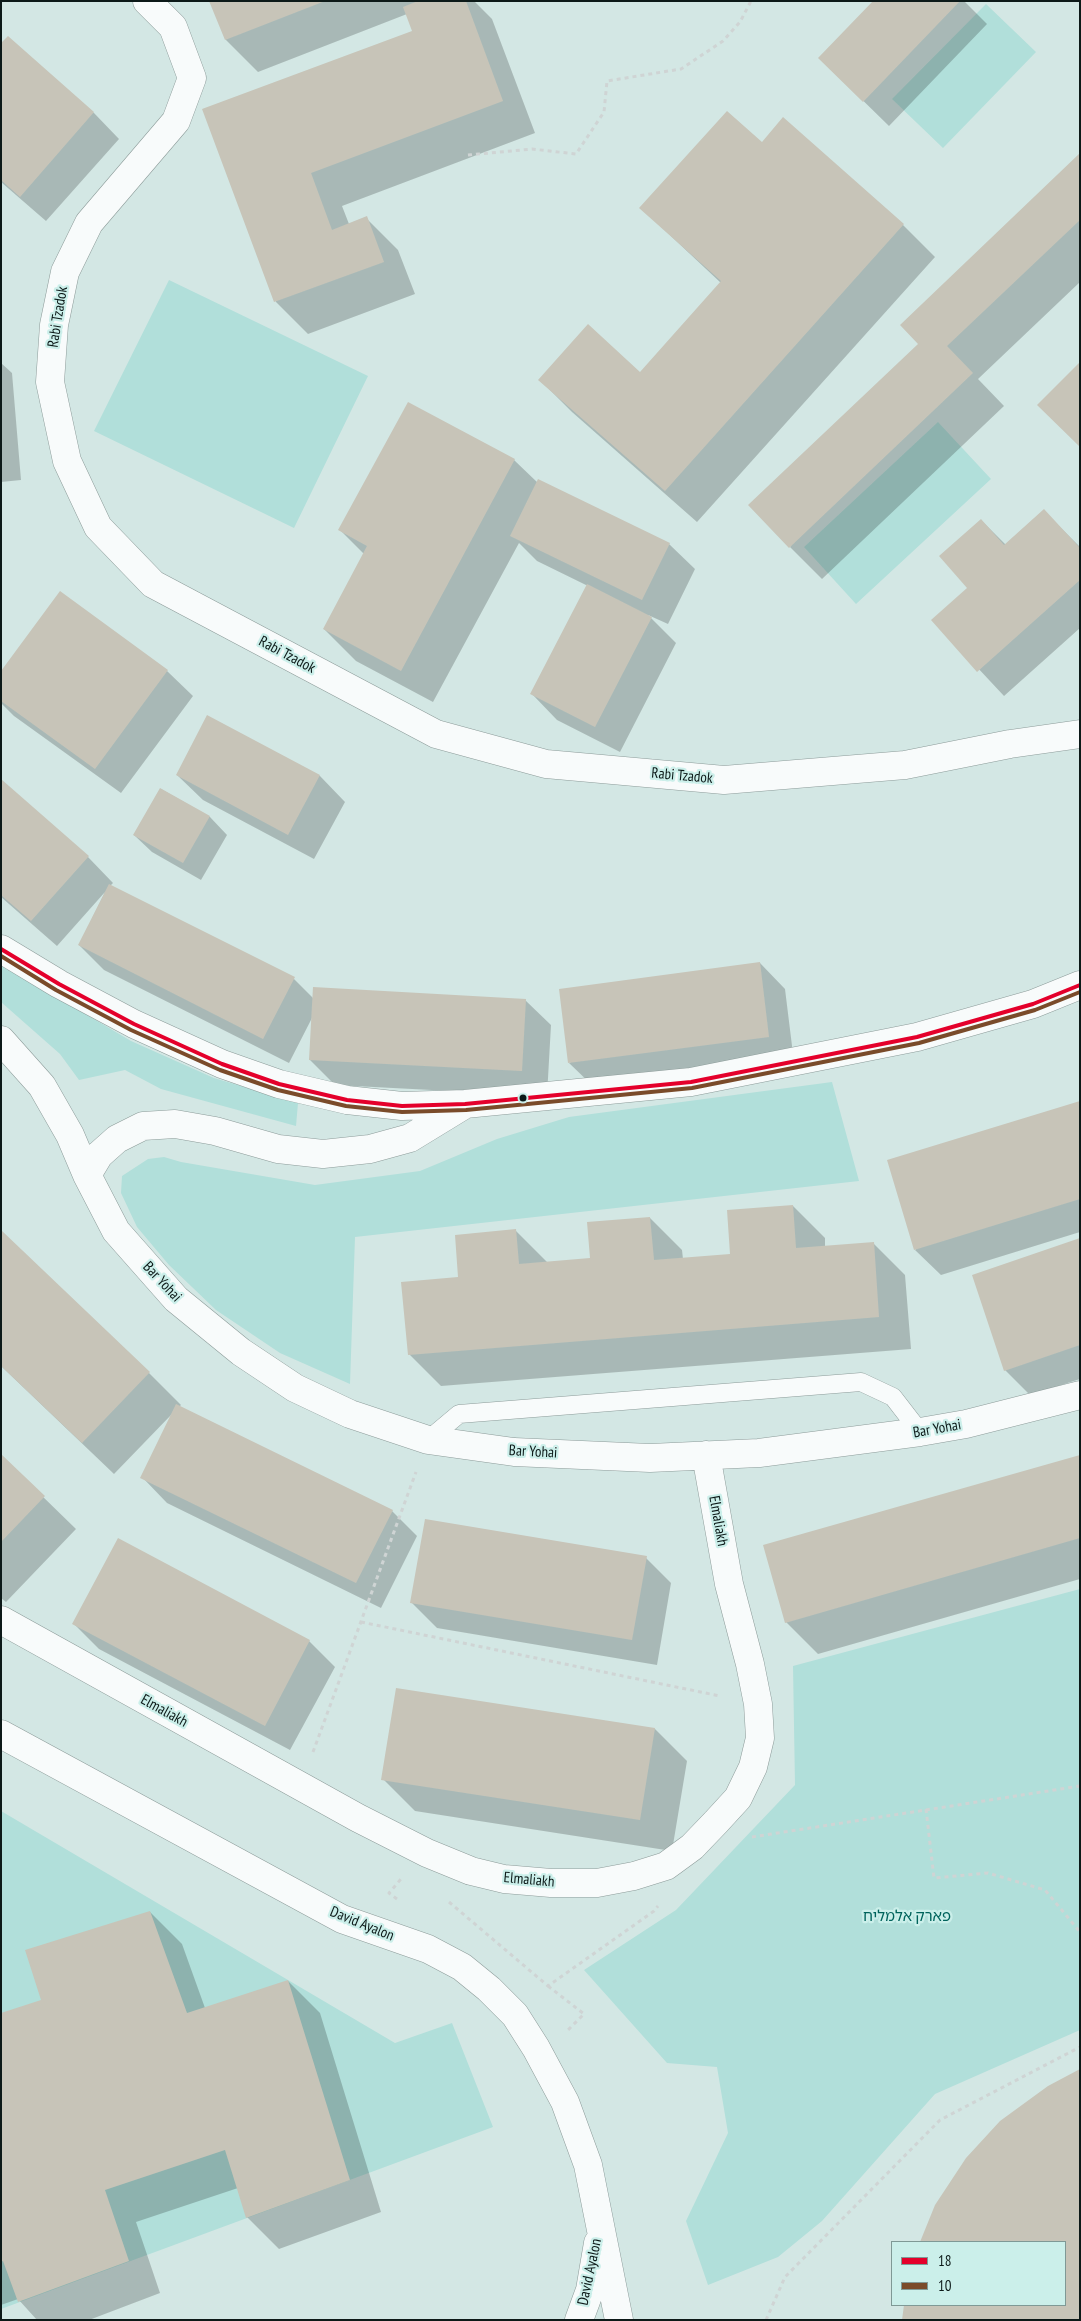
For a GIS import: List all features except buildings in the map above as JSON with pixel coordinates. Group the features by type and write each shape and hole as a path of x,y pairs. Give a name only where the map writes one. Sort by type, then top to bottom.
{"street":[{"name":"Rabi Tzadok","path":"147,1 173,27 192,78 176,121 89,223 65,272 54,325 50,382 67,461 98,527 152,584 436,734 546,764 724,780 905,764 1010,744 1080,734"},
{"path":"1,949 58,984 134,1024 222,1064 279,1084 347,1100 402,1106 465,1104 700,1081 917,1037 1033,1004 1080,985"},
{"name":"Bar Yohai","path":"1,1040 42,1086 70,1135 87,1175 116,1231 176,1299 241,1352 295,1388 350,1414 428,1440 514,1452 650,1458 759,1453 920,1432 993,1418 1080,1395"},
{"path":"87,1175 99,1155 117,1139 143,1126 183,1126 215,1131 278,1149 323,1154 370,1149 410,1138 465,1104"},
{"name":"Elmaliakh","path":"1,1620 301,1786 427,1853 471,1871 504,1879 551,1883 597,1883 634,1876 666,1866 692,1847 738,1798 753,1767 760,1738 758,1704 750,1664 729,1584 706,1456"},
{"name":"David Ayalon","path":"1,1734 342,1919 428,1949 462,1967 489,1989 515,2015 536,2048 565,2102 588,2165 619,2320"},
{"name":"David Ayalon","path":"579,2320 590,2290 597,2255 600,2224"}],"lane":[{"path":"428,1440 458,1414 861,1382 893,1397 920,1432"}],"path":[{"path":"468,155 532,149 576,154 604,112 607,81 681,69 723,41 740,22 750,1"},
{"path":"301,1786 428,1440"},
{"path":"361,1622 758,1704"},
{"path":"926,1809 934,1878 988,1873 1045,1890 1080,1932"},
{"path":"548,1986 584,2014 563,2034"},
{"path":"766,2320 785,2276 940,2120 1080,2048"}],"green space":[{"path":"986,4 1036,52 943,148 892,99"},
{"path":"169,280 368,376 294,528 94,431"},
{"path":"938,422 991,479 856,604 804,547"},
{"path":"1,964 131,1041 214,1078 298,1103 296,1126 161,1089 125,1070 79,1080 60,1054 1,1002"},
{"path":"832,1082 859,1181 355,1237 350,1384 280,1353 216,1310 169,1265 137,1227 121,1193 122,1176 148,1159 164,1157 181,1162 315,1185 420,1171 497,1139 569,1117"},
{"name":"פארק אלמליח","path":"1080,1589 1080,2030 935,2094 822,2221 778,2257 708,2285 686,2221 728,2133 717,2067 667,2063 584,1970 676,1910 795,1785 793,1666"},
{"path":"1,1811 395,2043 452,2023 493,2127 1,2309"}],"transit line":[{"name":"18","path":"1,949 59,984 134,1024 222,1064 279,1084 347,1100 402,1106 465,1104 691,1082 917,1037 1033,1004 1080,985"},
{"name":"10","path":"1,956 56,990 131,1030 220,1070 278,1090 346,1106 402,1112 466,1110 692,1088 919,1043 1035,1010 1080,992"}]}
